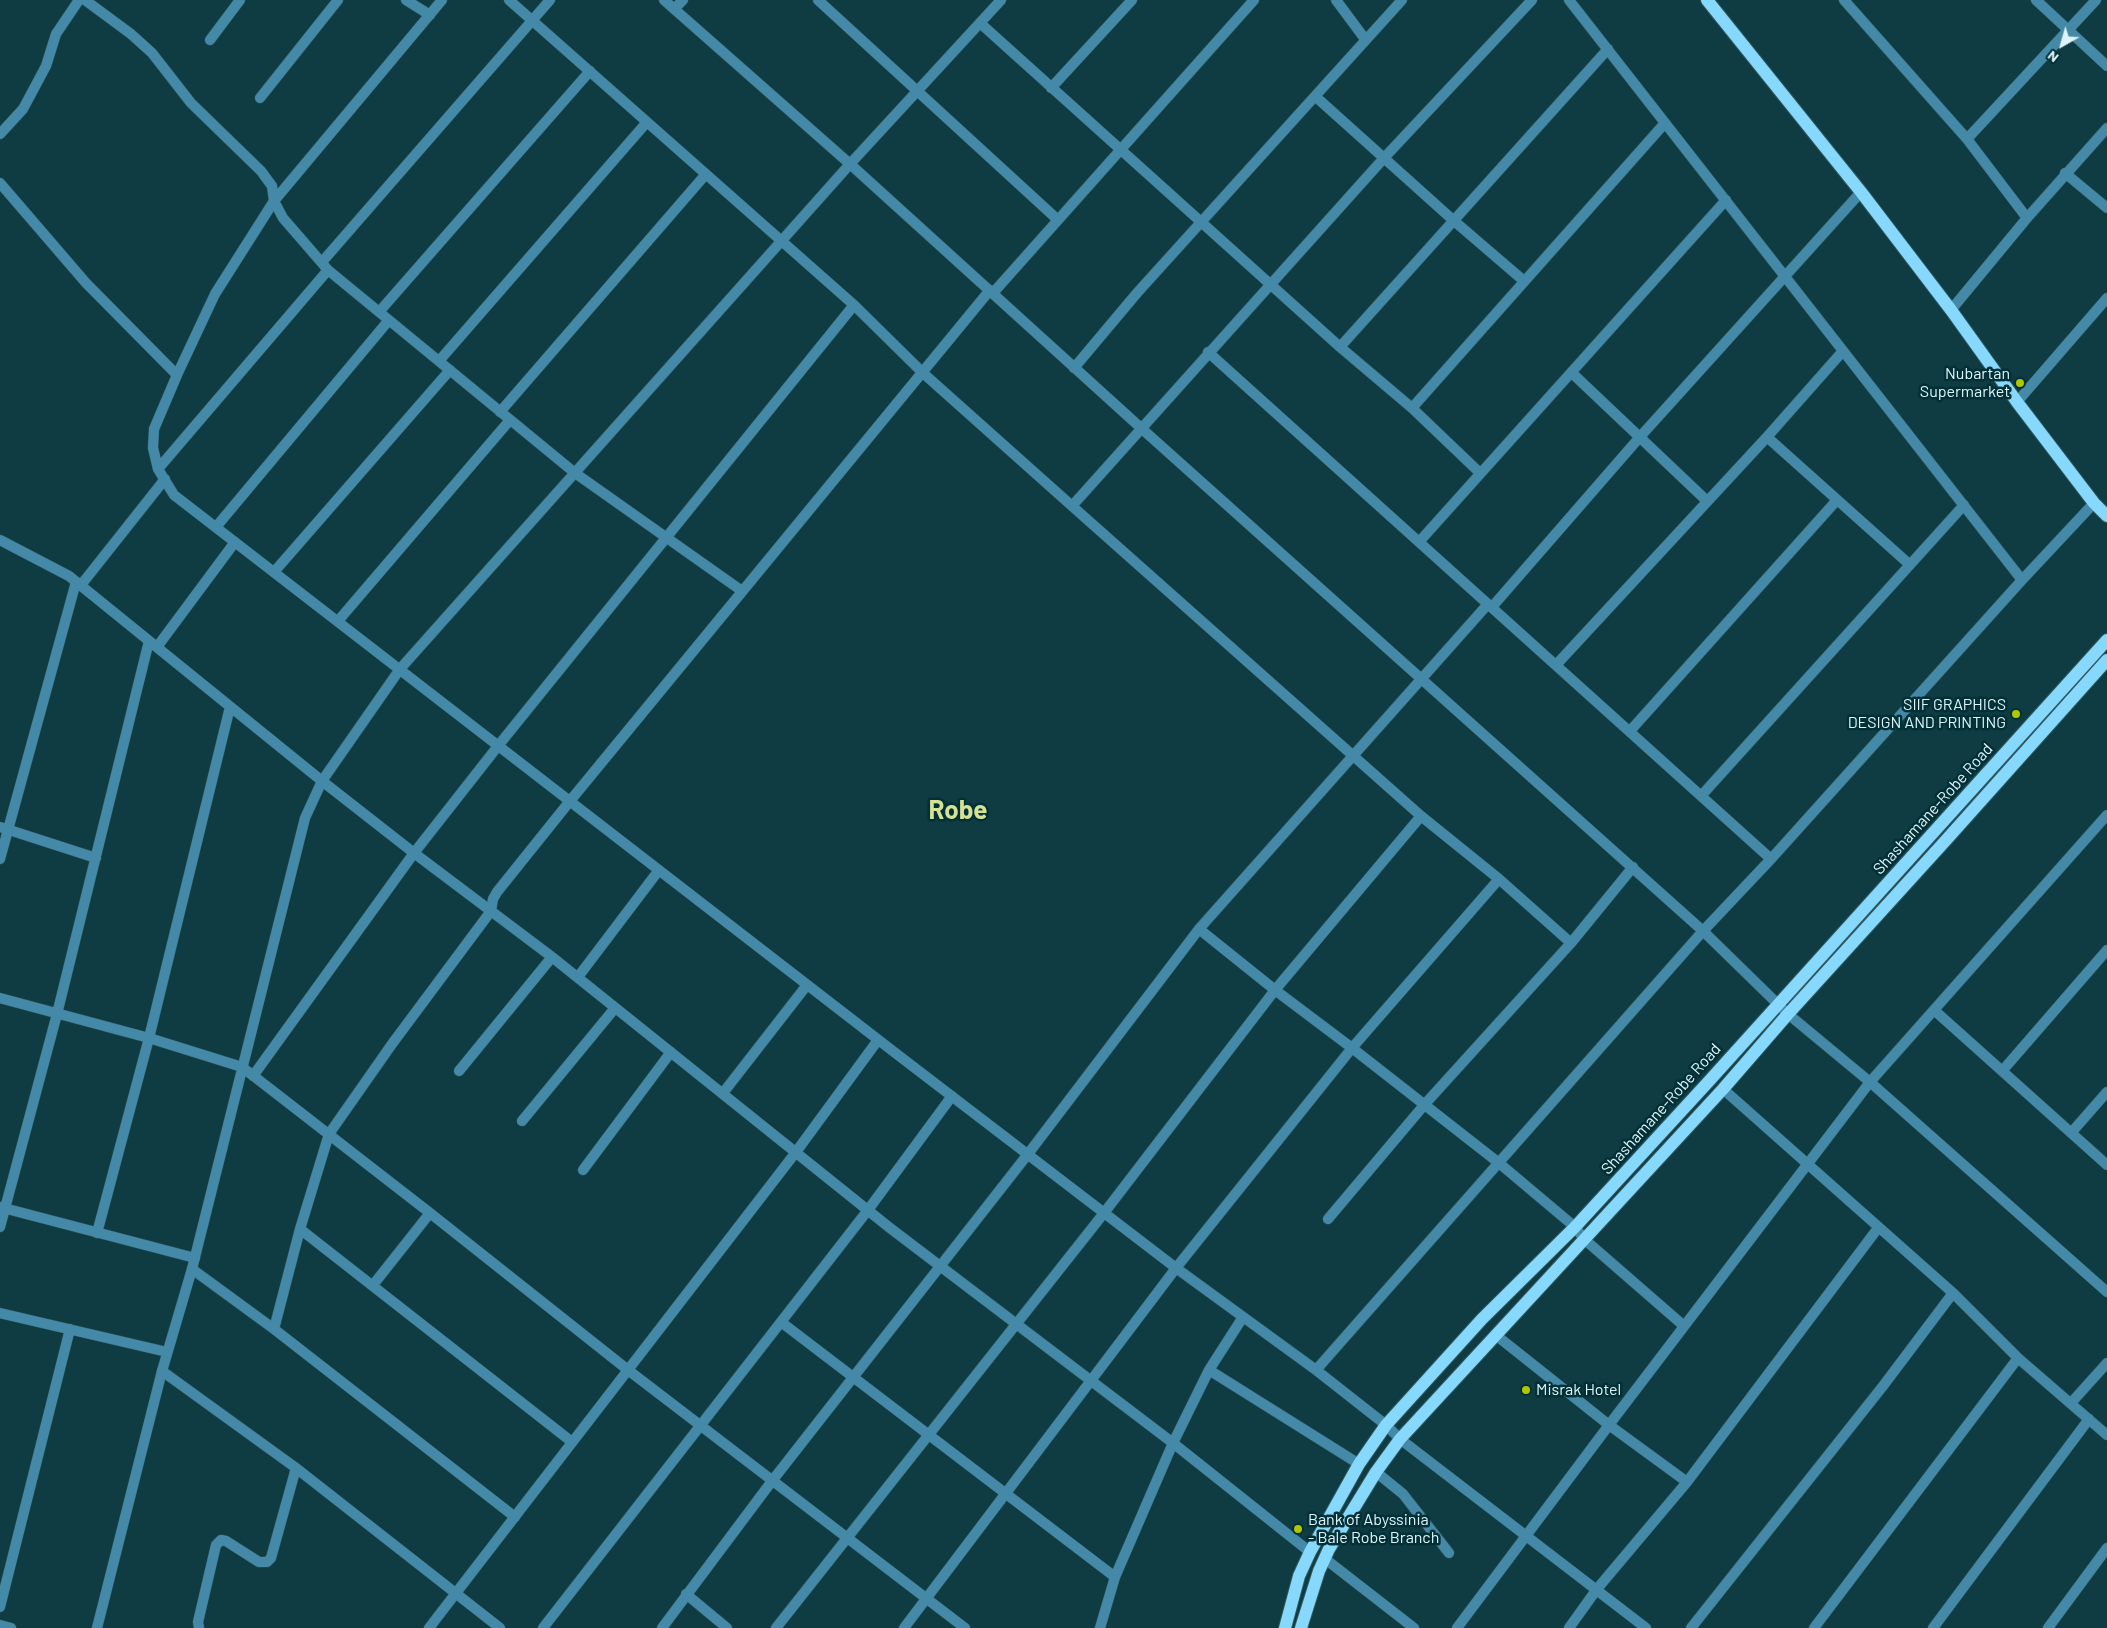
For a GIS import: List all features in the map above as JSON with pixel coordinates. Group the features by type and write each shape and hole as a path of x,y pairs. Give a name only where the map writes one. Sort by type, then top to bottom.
{"main road":[{"path":"1707,0 1861,192 1951,310 2017,402 2094,503 2107,516"},
{"name":"Shashamane-Robe Road","path":"1285,1628 1299,1576 1310,1552 1359,1464 1386,1425 1482,1319 1575,1227 2107,640"},
{"name":"Shashamane-Robe Road","path":"1301,1628 1324,1558 1376,1472 1400,1439 1723,1089 1788,1014 1947,840 2107,660"}],"street":[{"path":"0,134 23,109 46,66 56,34 79,0"},
{"path":"85,0 131,34 152,53 192,103 261,171 272,186 274,201 283,218 325,266 378,312 575,473 742,591"},
{"path":"210,40 240,0"},
{"path":"260,98 338,0"},
{"path":"406,0 430,15"},
{"path":"442,0 274,201 215,294 154,429 153,448 158,469 174,495 878,1040 1176,1268 1316,1370 1386,1425 1400,1439 1646,1628"},
{"path":"509,0 854,305 923,373 1072,506 1422,816 1499,879 1571,943"},
{"path":"158,469 325,266 550,0"},
{"path":"664,0 850,164 1074,368 1703,931 1788,1014 1870,1082 2107,1292"},
{"path":"674,9 683,0"},
{"path":"97,1628 162,1371 193,1263 305,818 322,781 400,669 850,164 1001,0"},
{"path":"1052,88 1132,0"},
{"path":"274,1329 300,1229 329,1134 392,1044 491,911 493,899 497,892 742,591 991,292 1058,220 1254,0"},
{"path":"1336,0 1365,39"},
{"path":"1074,368 1137,293 1402,0"},
{"path":"1072,506 1208,352 1384,158 1532,0"},
{"path":"1569,0 2022,580"},
{"path":"1844,0 1966,139 2027,218"},
{"path":"2036,0 2107,66"},
{"path":"1966,139 2070,30 2096,0"},
{"path":"822,1 1058,220"},
{"path":"980,23 1340,347 1412,408 1480,473"},
{"path":"1340,347 1608,50"},
{"path":"378,312 590,71"},
{"path":"1316,97 1524,281"},
{"path":"439,361 647,122"},
{"path":"1412,408 1665,123"},
{"path":"1951,310 2065,173 2107,128"},
{"path":"2065,173 2107,208"},
{"path":"500,412 706,174"},
{"path":"0,183 86,283 177,375"},
{"path":"662,1628 772,1481 1028,1154 1199,929 1421,678 1490,605 1861,192"},
{"path":"1419,542 1726,200"},
{"path":"2017,402 2107,298"},
{"path":"253,1076 414,853 854,305"},
{"path":"216,527 388,320"},
{"path":"1556,665 1767,438 1843,351"},
{"path":"1208,352 1771,859"},
{"path":"274,572 450,370"},
{"path":"1572,373 1707,501"},
{"path":"338,621 510,420"},
{"path":"1767,438 1909,564"},
{"path":"0,859 4,828 78,583 165,479"},
{"path":"1630,732 1838,500"},
{"path":"1316,1370 1703,931 1771,859 2022,580 2094,503"},
{"path":"1701,796 1964,505"},
{"path":"0,540 78,583 322,781 552,957 868,1210 1173,1443 1310,1552"},
{"path":"0,1227 2,1208 57,1014 153,644 235,542"},
{"path":"97,1233 149,1038 230,707"},
{"path":"1457,1628 1609,1424 1870,1082 2107,815"},
{"path":"776,1628 1104,1213 1274,990 1422,816"},
{"path":"4,828 96,858"},
{"path":"1328,1219 1424,1104 1571,943 1632,867"},
{"path":"578,978 659,870"},
{"path":"904,1628 1176,1268 1352,1048 1499,879"},
{"path":"1199,929 1274,990 1352,1048 1499,1163 1575,1227 1584,1239 1684,1326"},
{"path":"2003,1070 2107,950"},
{"path":"459,1070 552,957"},
{"path":"723,1093 807,985"},
{"path":"0,998 149,1038 242,1067 628,1370 965,1628"},
{"path":"522,1121 615,1008"},
{"path":"1934,1010 2107,1165"},
{"path":"429,1628 796,1152 878,1040"},
{"path":"583,1170 671,1052"},
{"path":"1723,1089 1952,1293 2018,1358 2107,1435"},
{"path":"2071,1133 2107,1092"},
{"path":"543,1628 868,1210 952,1096"},
{"path":"2,1208 97,1233 193,1263 514,1517"},
{"path":"373,1285 430,1213"},
{"path":"1569,1628 1597,1590 1687,1482 1878,1228"},
{"path":"300,1229 572,1442"},
{"path":"1691,1628 1883,1386 1952,1293"},
{"path":"0,1313 167,1352"},
{"path":"1100,1628 1115,1577 1173,1443 1209,1370 1243,1317"},
{"path":"781,1322 1115,1577"},
{"path":"0,1608 70,1329"},
{"path":"1497,1336 1609,1424 1687,1482"},
{"path":"1814,1628 2018,1358"},
{"path":"2071,1403 2107,1363"},
{"path":"1209,1370 1359,1464"},
{"path":"162,1371 296,1468 500,1628"},
{"path":"1933,1628 2089,1419"},
{"path":"199,1628 198,1622 216,1545 221,1540 226,1540 259,1562 267,1562 270,1558 296,1468"},
{"path":"1376,1472 1403,1494 1449,1553"},
{"path":"2048,1628 2107,1548"},
{"path":"1324,1558 1414,1628"},
{"path":"686,1594 728,1628"},
{"path":"0,1625 11,1628"}],"place":[{"name":"Nubartan Supermarket","path":"2020,383"},
{"name":"SIIF GRAPHICS DESIGN AND PRINTING","path":"2016,714"},
{"name":"Misrak Hotel","path":"1526,1390"},
{"name":"Bank of Abyssinia - Bale Robe Branch","path":"1298,1529"}],"district":[{"name":"Robe","path":"958,810"}]}
